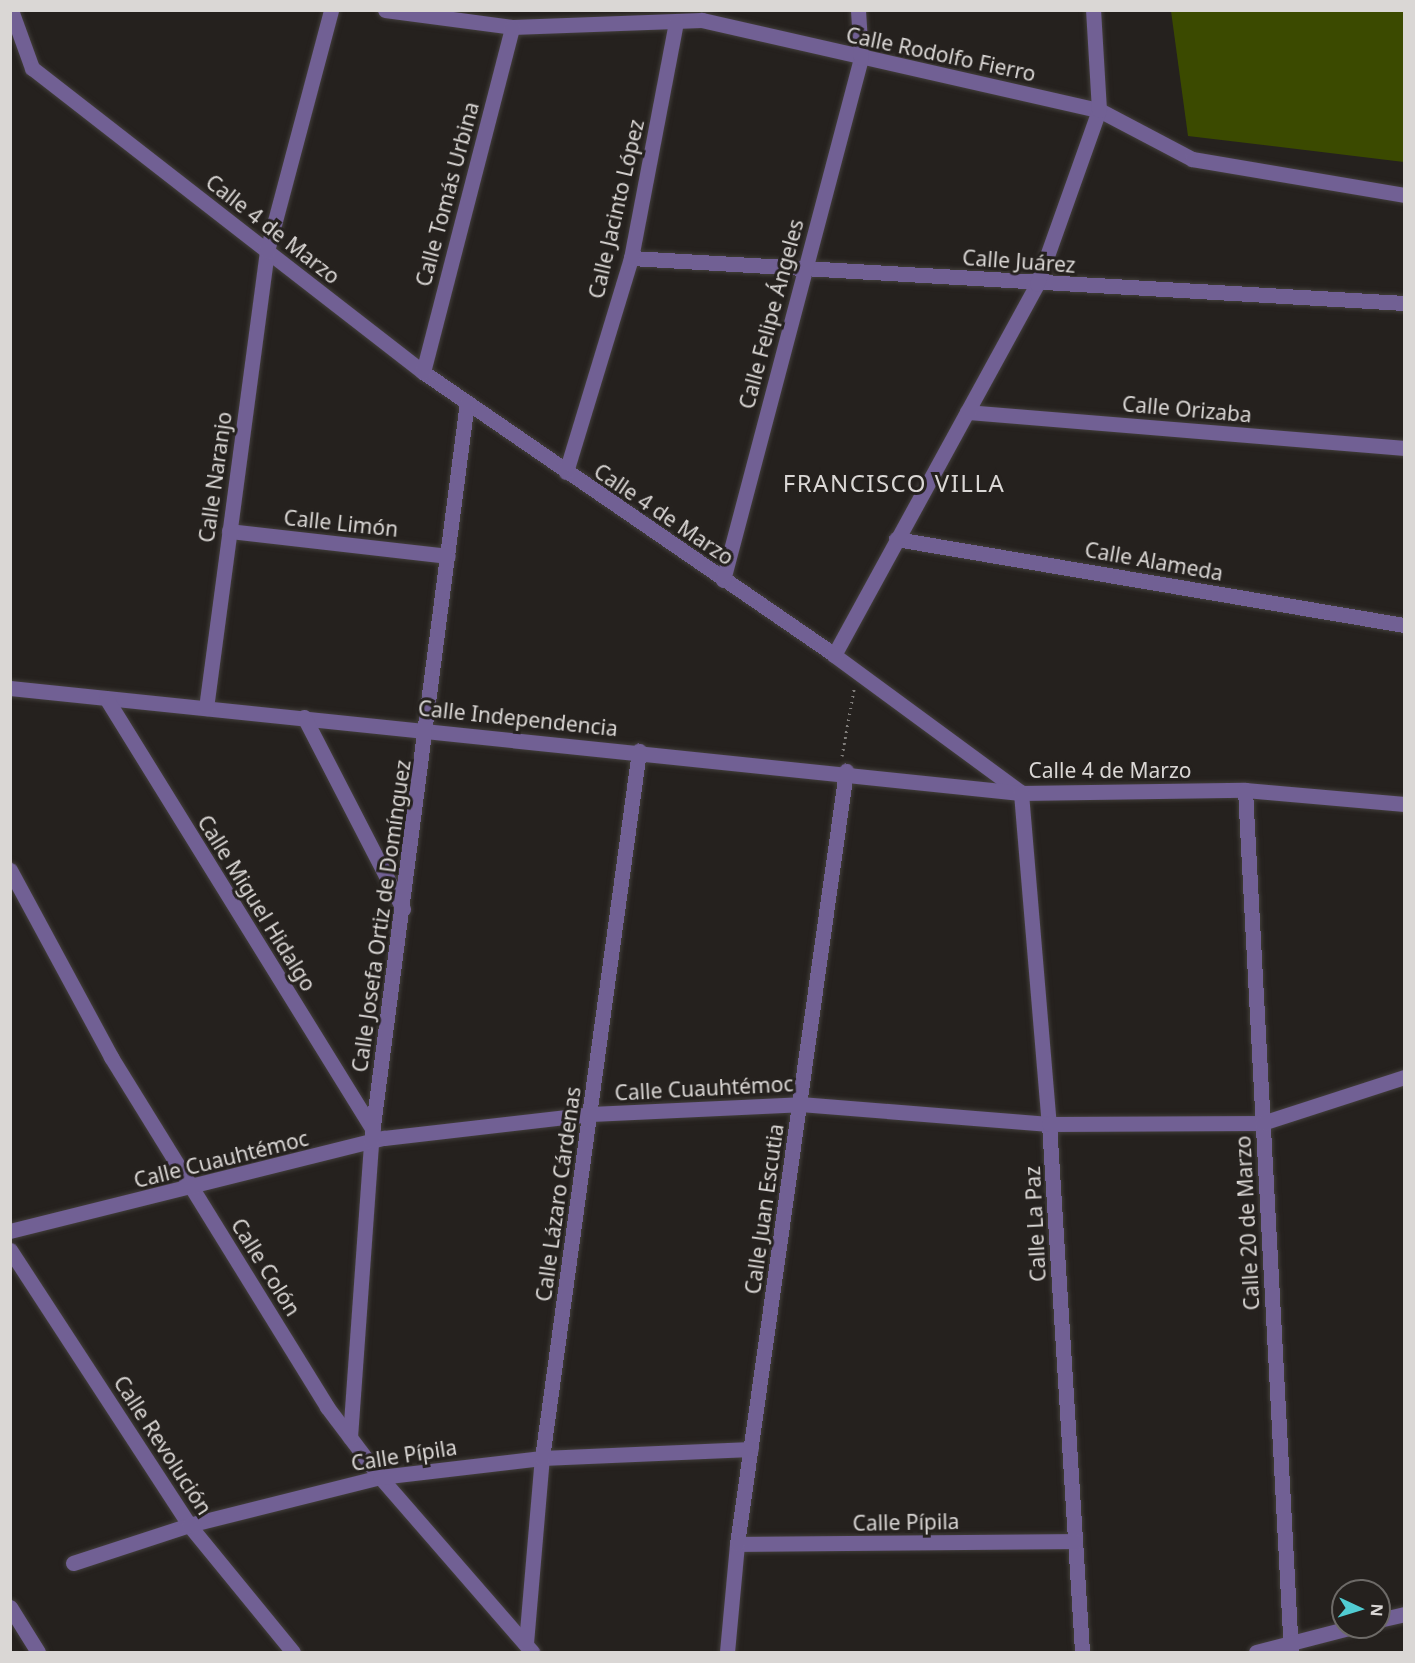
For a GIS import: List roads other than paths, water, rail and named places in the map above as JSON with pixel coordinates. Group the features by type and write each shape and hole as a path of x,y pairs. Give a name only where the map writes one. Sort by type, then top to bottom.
{"street":[{"name":"Calle 4 de Marzo","path":"11,10 32,68 423,372 834,655 1021,793 1245,790 1404,804"},
{"name":"Calle Naranjo","path":"206,708 267,251 331,10"},
{"name":"Calle Rodolfo Fierro","path":"385,10 512,27 702,20 861,58 1099,110 1192,159 1404,195"},
{"name":"Calle Felipe Ángeles","path":"723,580 861,58 858,10"},
{"path":"834,655 1037,284 1099,110 1093,10"},
{"name":"Calle Jacinto López","path":"566,472 631,258 676,22"},
{"name":"Calle Tomás Urbina","path":"423,372 512,27"},
{"name":"Calle Juárez","path":"631,258 1037,284 1404,303"},
{"name":"Calle Josefa Ortiz de Domínguez","path":"350,1437 372,1136 428,730 466,402"},
{"name":"Calle Orizaba","path":"967,412 1404,448"},
{"name":"Calle Limón","path":"229,531 448,556"},
{"name":"Calle Alameda","path":"896,540 1404,625"},
{"name":"Calle Independencia","path":"10,688 846,771 1021,793"},
{"name":"Calle Miguel Hidalgo","path":"106,698 372,1136"},
{"path":"304,717 403,909"},
{"name":"Calle Lázaro Cárdenas","path":"529,1648 543,1458 639,751"},
{"name":"Calle Juan Escutia","path":"727,1653 737,1544 846,771"},
{"name":"Calle 20 de Marzo","path":"1245,790 1291,1648"},
{"name":"Calle La Paz","path":"1021,793 1050,1124 1082,1653"},
{"name":"Calle Colón","path":"10,870 111,1057 350,1437 380,1477 529,1648"},
{"name":"Calle Cuauhtémoc","path":"10,1231 193,1189 372,1136 591,1114 800,1104 1050,1124 1263,1123 1404,1077"},
{"name":"Calle Revolución","path":"10,1250 189,1525 293,1653"},
{"name":"Calle Pípila","path":"73,1563 189,1525 380,1477 543,1458 751,1449"},
{"name":"Calle Pípila","path":"737,1544 1075,1541"},
{"path":"10,1607 38,1653"},
{"path":"1256,1653 1291,1648 1331,1634"}],"district":[{"name":"FRANCISCO VILLA","path":"894,483"}]}
